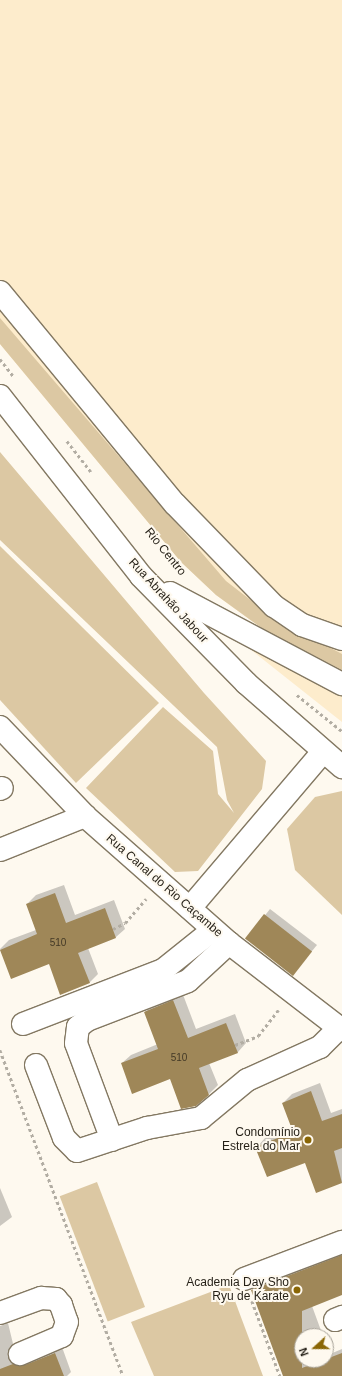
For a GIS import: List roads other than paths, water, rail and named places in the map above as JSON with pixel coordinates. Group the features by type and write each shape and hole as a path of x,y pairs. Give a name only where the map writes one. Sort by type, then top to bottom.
{"street":[{"path":"0,292 156,482 274,606 302,624 342,639"},
{"name":"Rua Abrahão Jabour","path":"0,396 141,576 246,683 342,767"},
{"path":"141,576 207,616 342,684"},
{"name":"Rua Canal do Rio Caçambe","path":"0,727 85,816 221,937 340,1029"},
{"path":"190,908 324,752"},
{"path":"0,850 85,816"},
{"path":"23,1024 163,970 221,937"},
{"path":"112,1140 76,1043 78,1027 87,1020 188,981 221,937"},
{"path":"36,1065 69,1146 77,1151 148,1128 201,1118 247,1080 320,1047 340,1029"},
{"path":"244,1280 342,1242"},
{"path":"0,1313 41,1298 56,1299 61,1305 67,1322 62,1336 20,1354"}],"place":[{"name":"Condomínio Estrela do Mar","path":"308,1140"},
{"name":"Academia Day Sho Ryu de Karate","path":"297,1290"}]}
